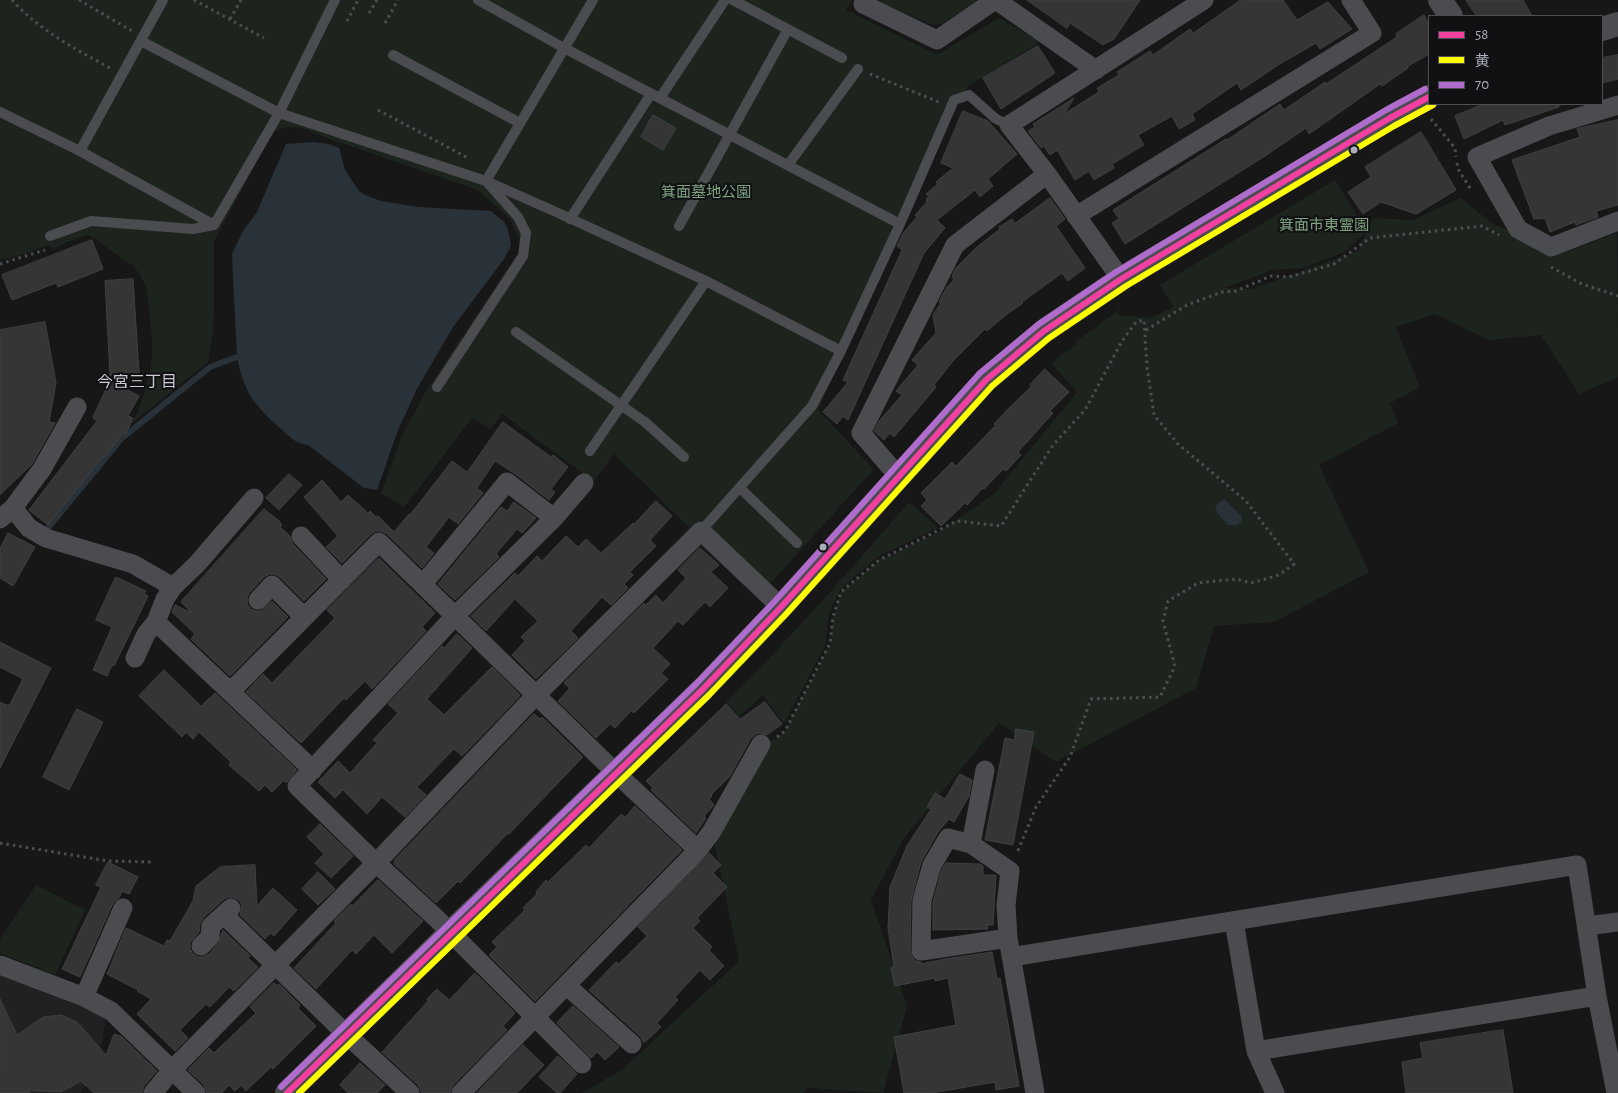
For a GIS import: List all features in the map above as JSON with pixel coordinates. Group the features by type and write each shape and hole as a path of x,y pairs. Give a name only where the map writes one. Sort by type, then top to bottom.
{"street":[{"path":"866,0 863,4 937,40 996,0 1096,70"},
{"path":"1076,216 1372,34 1351,0"},
{"path":"1440,0 1450,15"},
{"path":"1121,279 1047,174 1009,125 1199,1"},
{"path":"1603,29 1618,24"},
{"path":"287,1093 450,932 703,689 781,607 986,380 1044,330 1121,279 1390,118 1428,98"},
{"path":"1618,105 1549,126 1477,157 1518,229 1551,246 1618,221"},
{"path":"899,477 861,432 955,245 1047,174"},
{"path":"77,407 42,469 6,514 46,538 133,564 173,587"},
{"path":"423,584 507,482 554,518"},
{"path":"582,1064 450,932 297,786 454,616 554,518 584,483"},
{"path":"135,658 146,634 156,622 165,599 173,587 197,564 254,498"},
{"path":"153,1093 172,1070 376,862 536,695 701,531 781,607"},
{"path":"301,536 342,580"},
{"path":"231,691 379,542 616,773 698,850"},
{"path":"258,600 272,585 304,617"},
{"path":"156,622 313,770"},
{"path":"461,1093 698,850 712,831 761,744"},
{"path":"971,844 985,770"},
{"path":"1008,938 920,951 922,900 932,865 948,838 971,844 1010,871 1006,905 1008,938 1035,1093"},
{"path":"1011,957 1577,865 1597,996 1610,1018 1616,1093"},
{"path":"84,997 123,908"},
{"path":"201,946 210,938 211,926 228,912 276,965 347,1035 410,1093"},
{"path":"1234,921 1256,1052 1275,1093"},
{"path":"1586,926 1618,922"},
{"path":"0,965 84,997 111,1011 196,1093"},
{"path":"566,985 632,1044"},
{"path":"1256,1052 1597,996"}],"lane":[{"path":"80,151 163,0"},
{"path":"50,236 91,222 193,229 214,225 279,113 335,0"},
{"path":"478,0 564,48 900,224"},
{"path":"486,181 593,0"},
{"path":"570,218 725,0"},
{"path":"733,0 842,58"},
{"path":"679,226 788,29"},
{"path":"142,39 279,113 486,181 706,281 841,351"},
{"path":"393,55 520,123"},
{"path":"788,165 858,69"},
{"path":"701,531 812,406 841,351 900,224 954,100 969,95 996,119 1009,125"},
{"path":"0,112 80,151 214,225"},
{"path":"437,387 523,256 526,233 518,217 486,181"},
{"path":"590,451 706,281"},
{"path":"516,332 622,404 684,457"},
{"path":"740,488 797,543"}],"path":[{"path":"12,0 44,28 122,75"},
{"path":"79,0 142,39"},
{"path":"194,0 264,38"},
{"path":"230,19 240,0"},
{"path":"347,21 358,0"},
{"path":"370,13 377,0"},
{"path":"384,23 398,0"},
{"path":"858,69 951,106"},
{"path":"378,110 492,170"},
{"path":"1146,330 1187,305 1222,292 1236,291 1271,276 1289,276 1334,264 1370,238 1482,226 1506,240"},
{"path":"0,264 42,252 49,248 50,236"},
{"path":"1545,264 1582,284 1618,296"},
{"path":"761,744 773,740 785,731 830,643 833,617 841,592 879,560 957,521 1001,526 1053,445 1085,410 1122,341 1136,322 1144,320 1146,330 1146,367 1154,415 1178,444 1246,501 1294,564 1279,575 1251,583 1236,580 1198,583 1168,601 1163,620 1175,666 1160,697 1090,699 1070,757 1036,807 1010,871"},
{"path":"0,843 108,861 153,862"}],"shaded area":[{"path":"314,142 339,148 345,170 359,191 365,195 381,201 418,207 491,211 504,222 508,229 511,246 504,259 453,327 417,389 398,430 377,490 364,488 308,445 293,440 272,421 257,406 247,390 237,357 232,254 243,231 257,212 286,144"},
{"path":"1224,499 1242,517 1241,522 1236,525 1228,525 1218,514 1215,506"},
{"path":"0,974 106,1017 97,1073 80,1093 0,1093"}],"green space":[{"name":"箕面墓地公園","path":"0,0 853,0 846,10 937,55 999,18 1040,42 969,85 956,108 818,410 874,469 769,585 701,520 692,530 614,454 594,481 502,414 490,430 473,417 404,507 381,493 403,434 426,391 519,251 519,239 510,219 478,190 301,128 287,127 273,132 214,241 214,312 208,362 132,423 146,389 152,348 148,296 144,283 137,271 132,265 89,235 67,242 54,249 48,245 28,253 0,260"},
{"path":"881,0 975,0 976,2 941,24 933,25 882,3"},
{"name":"箕面市東霊園","path":"1335,180 1367,232 1373,218 1413,220 1460,198 1493,224 1551,247 1569,251 1617,233 1618,377 1579,394 1541,335 1489,340 1435,314 1396,327 1420,387 1390,403 1398,423 1319,465 1369,572 1274,622 1214,626 1196,688 1056,762 999,723 904,838 871,900 907,1006 883,1093 808,1088 803,1093 582,1093 623,1069 739,961 712,831 761,744 773,740 785,731 830,643 833,617 841,592 879,560 940,531 993,495 1077,392 1051,363 1077,344 1075,342 1120,309 1117,315 1150,318 1174,307 1160,285","holes":["1366,232 1358,251 1252,289 1224,288 1273,270 1302,268 1345,252"]},
{"path":"909,502 938,528 877,557 840,590 828,616 826,644 784,724 763,695 739,716 726,702 797,629"},
{"path":"36,885 85,910 55,975 0,953 0,939"}],"building":[{"path":"1027,0 1140,0 1114,39 1103,45 1070,23 1067,28"},
{"path":"1241,0 1283,0 1297,20 1328,2 1352,29 1320,49 1316,43 1278,65 1241,90 1237,83 1192,114 1195,120 1179,129 1172,116 1138,135 1144,145 1112,164 1114,168 1094,180 1089,171 1075,180 1057,150 1050,155 1044,146 1041,148 1028,131 1035,127 1033,124 1074,98 1064,114 1099,92 1097,88 1119,75 1117,72 1150,51 1153,55 1190,29 1193,33"},
{"path":"1466,0 1523,0 1531,15 1476,15"},
{"path":"1424,15 1428,23 1428,55 1408,66 1408,68 1382,86 1380,84 1309,134 1306,128 1125,244 1112,223 1119,219 1113,210 1227,140 1280,104 1284,110 1325,82 1326,84 1397,37 1396,34"},
{"path":"1038,46 1055,73 1001,109 983,78"},
{"path":"1618,55 1618,79 1603,83 1603,58"},
{"path":"1482,105 1559,105 1559,107 1505,125 1503,120 1464,139 1455,116"},
{"path":"963,111 988,121 1017,154 988,179 993,186 980,197 975,190 937,220 945,228 924,253 848,420 843,416 837,424 823,412 848,382 843,380 903,248 901,249 897,246 904,232 917,217 915,215 927,202 926,199 929,197 926,194 938,184 936,182 953,168 941,163"},
{"path":"653,115 676,128 663,150 641,137"},
{"path":"1618,120 1618,205 1596,211 1598,217 1576,225 1575,222 1550,232 1545,218 1534,219 1512,160 1580,137 1577,129"},
{"path":"1421,132 1456,190 1416,214 1381,202 1363,214 1348,192 1371,177 1365,167"},
{"path":"1050,198 1065,219 1056,226 1085,268 1068,281 1062,273 1022,302 987,331 985,329 953,361 934,385 936,387 894,437 890,433 884,440 874,431 879,421 902,395 896,391 918,365 912,360 936,333 933,315 941,303 939,302 946,288 954,280 952,277 955,269 977,247 1000,229 999,227 1012,219 1015,223"},
{"path":"92,240 103,269 58,287 56,283 12,300 2,275"},
{"path":"133,279 139,373 110,375 105,281"},
{"path":"45,322 56,383 49,422 55,423 32,464 0,495 0,330"},
{"path":"1045,369 1069,392 1050,411 1053,413 1018,452 1021,455 1006,471 1003,469 967,505 965,503 941,526 921,506 927,500 921,493 952,462 956,466 1031,387 1030,385"},
{"path":"110,381 139,396 128,416 133,418 126,434 123,433 103,456 48,525 29,510 97,421 93,418"},
{"path":"503,422 568,467 551,489 555,492 549,500 495,461 477,488 483,493 458,524 449,517 426,547 434,553 422,568 387,534 381,531 371,534 342,563 326,547 338,536 304,497 322,480 341,502 348,495 368,513 370,511 376,517 378,516 394,532 410,515 452,461 467,472"},
{"path":"289,474 302,485 279,510 266,498"},
{"path":"656,501 672,516 650,540 656,546 630,572 633,575 624,584 628,588 611,605 602,597 571,631 578,638 536,679 512,655 525,641 521,637 538,621 515,599 486,631 471,616 515,573 518,576 537,556 542,561 566,536 578,547 586,539 601,553 634,524"},
{"path":"514,502 536,518 522,533 517,529 496,554 499,557 455,600 438,584 501,507 507,511"},
{"path":"264,509 278,520 282,525 280,527 290,536 293,544 326,579 304,601 280,577 269,574 264,577 249,593 247,604 251,609 261,611 272,601 288,617 230,676 191,639 195,634 172,612 175,605 192,613 181,602"},
{"path":"8,533 35,547 13,586 0,578 0,549"},
{"path":"700,548 719,565 711,572 728,588 710,607 705,602 683,625 678,621 653,648 670,664 661,673 668,679 634,713 631,711 615,728 610,724 596,738 558,701 570,688 564,683 644,603 646,605 656,595 663,603 686,578 678,570"},
{"path":"379,558 435,613 422,627 426,631 372,689 365,681 346,700 344,698 301,743 246,692 263,674 272,683 335,618 327,610"},
{"path":"116,577 146,591 144,594 148,596 114,666 112,665 107,676 93,670 112,627 96,620"},
{"path":"457,634 472,648 427,699 444,715 492,667 520,695 518,698 462,756 454,749 417,787 426,795 405,817 382,797 367,814 343,790 335,798 318,782 338,761 350,773 377,743 373,740 398,713 388,704 442,646 444,648"},
{"path":"0,642 51,668 0,768 0,702 9,706 23,679 0,667"},
{"path":"164,670 201,706 215,693 297,770 286,783 284,780 272,792 265,785 259,791 229,765 231,762 199,732 193,739 186,732 182,737 139,696"},
{"path":"765,702 782,724 767,735 760,733 751,738 730,776 711,795 709,799 714,805 704,816 706,818 696,833 651,790 653,788 646,781 726,704 740,719"},
{"path":"77,709 103,722 69,790 43,777"},
{"path":"534,714 540,719 542,717 583,757 460,883 458,881 436,903 394,864 394,861"},
{"path":"1016,729 1034,732 1013,845 985,840 1005,738 1014,740"},
{"path":"960,774 972,780 969,796 954,822 949,819 938,832 921,862 911,900 910,951 912,957 916,961 921,962 921,964 992,952 997,979 1000,978 1019,1086 996,1090 995,1082 932,1093 904,1093 894,1037 956,1025 948,978 935,981 935,978 895,986 891,968 894,967 888,928 890,887 907,846 931,809 927,807 935,793 945,799"},
{"path":"635,806 682,850 535,1001 489,955 497,947 492,942 525,910 523,908 537,894 536,892 546,880 548,882 586,845 589,848 621,814 625,817"},
{"path":"320,824 353,856 331,878 315,863 324,854 307,837"},
{"path":"709,853 721,865 713,873 727,887 697,918 700,921 693,928 712,947 709,950 724,966 710,980 700,970 675,997 678,1000 657,1023 661,1027 644,1043 640,1036 589,990 616,962 619,964 647,936 638,927"},
{"path":"108,862 138,877 129,894 122,891 119,898 113,903 80,977 62,969 101,887 96,885"},
{"path":"946,863 980,864 983,866 983,875 996,875 993,925 987,925 988,929 933,930 933,902 942,869"},
{"path":"255,865 257,906 273,888 297,910 274,936 270,933 265,939 240,915 242,905 235,898 229,897 224,899 203,918 199,932 190,943 190,949 193,954 203,957 209,954 218,944 223,930 250,956 248,958 258,967 234,991 229,987 210,1007 206,1004 180,1030 188,1038 175,1051 137,1014 151,999 107,974 126,928 164,946 167,940 170,941 193,901 196,886 220,867"},
{"path":"318,872 335,889 318,905 302,889"},
{"path":"378,880 423,921 392,953 374,935 356,954 352,950 316,989 294,968 336,923 334,921"},
{"path":"475,973 515,1013 503,1026 507,1030 453,1085 450,1093 422,1093 418,1085 382,1052 437,989 449,1000"},
{"path":"274,983 278,986 279,984 300,1005 298,1008 316,1026 273,1069 271,1067 246,1091 241,1085 235,1091 229,1085 222,1093 207,1093 204,1085 188,1070 209,1048 214,1053 256,1013 250,1007"},
{"path":"0,999 17,1035 43,1017 61,1015 77,1022 106,1055 114,1034 121,1036 157,1071 144,1086 142,1093 94,1093 81,1081 61,1092 28,1090 30,1093 0,1093"},
{"path":"573,1006 619,1047 605,1060 597,1052 591,1058 557,1023"},
{"path":"1503,1030 1513,1093 1406,1093 1402,1062 1423,1058 1420,1043"},
{"path":"523,1045 544,1065 517,1093 477,1093"},
{"path":"558,1056 577,1074 560,1093 557,1093 539,1077"},
{"path":"360,1063 385,1085 377,1093 348,1093 340,1085"}],"waterway":[{"path":"48,528 121,439 210,367 237,357"}],"transit line":[{"name":"70","path":"281,1087 697,683 775,601 980,373 1039,324 1116,272 1386,110 1425,89"},
{"name":"58","path":"287,1093 703,689 781,607 986,380 1044,331 1121,279 1390,118 1428,98"},
{"name":"黄","path":"299,1093 709,695 787,613 992,386 1049,338 1126,286 1394,126 1433,105"}],"district":[{"name":"今宮三丁目","path":"137,382"}]}
